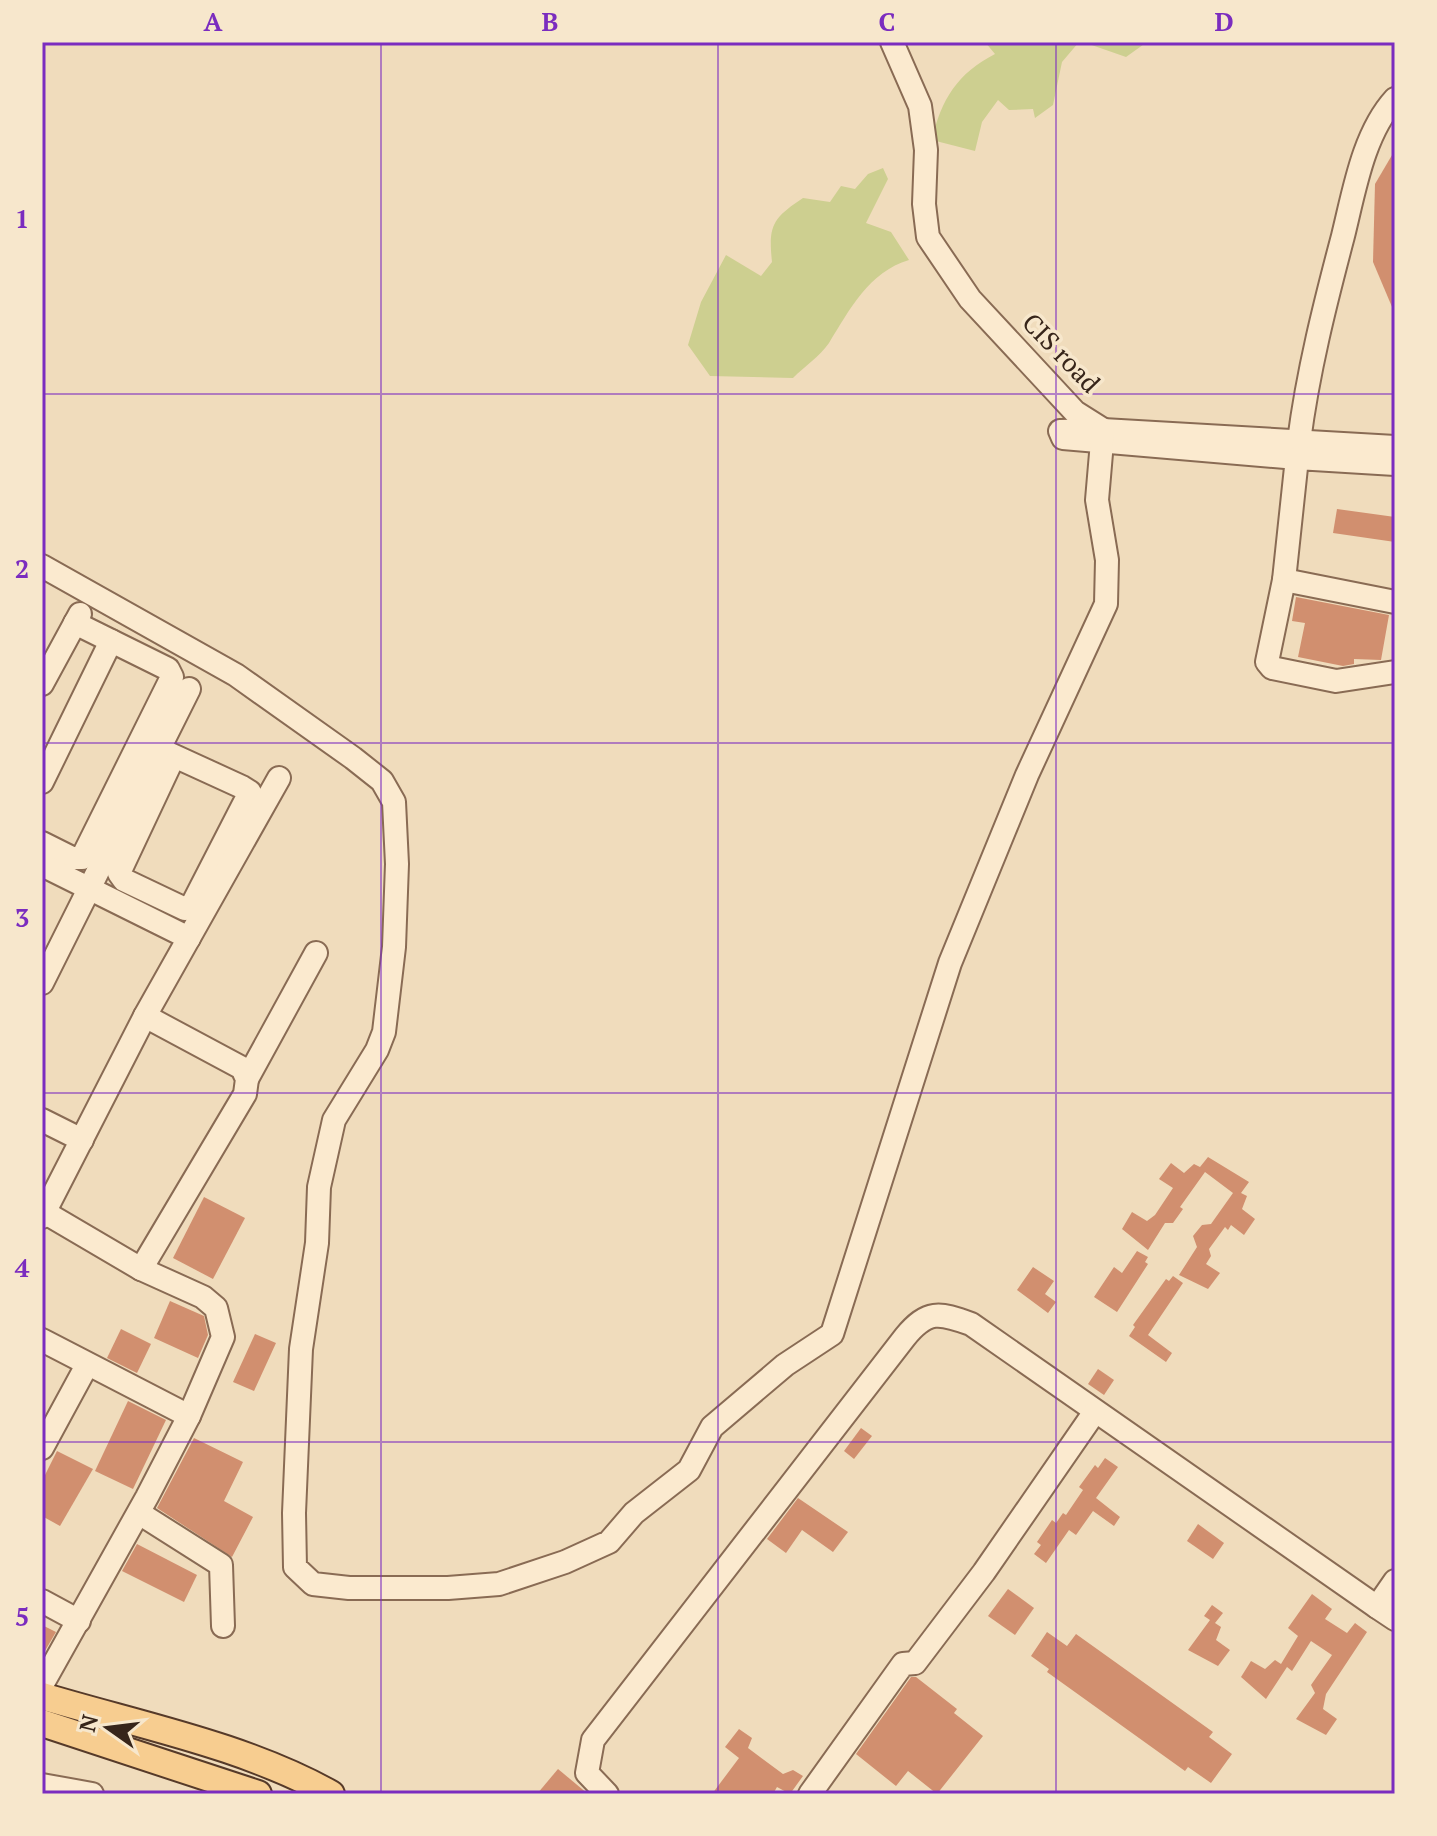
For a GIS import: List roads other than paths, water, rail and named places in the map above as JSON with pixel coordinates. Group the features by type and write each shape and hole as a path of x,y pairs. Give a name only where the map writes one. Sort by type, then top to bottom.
{"main road":[{"path":"42,1696 222,1748 303,1778 331,1794"},
{"path":"42,1723 243,1791"}],"street":[{"name":"CIS road","path":"892,42 920,106 926,150 924,204 928,237 970,299 1075,412 1102,435"},
{"path":"1395,99 1370,142 1358,179 1307,380 1284,580 1268,654 1269,666 1326,680 1395,672"},
{"path":"42,566 236,675 382,781 394,802 397,864 394,947 384,1032 377,1050 334,1120 319,1187 317,1243 301,1349 294,1513 295,1567 313,1584 349,1588 448,1588 499,1584 565,1562 609,1542 634,1513 689,1470 712,1427 785,1365 832,1334 950,963 1027,775 1106,604 1107,560 1097,500 1102,435 1298,449 1395,464"},
{"path":"1298,449 1395,447"},
{"path":"1284,580 1395,602"},
{"path":"42,684 77,618 111,641 168,669 172,677 82,858 72,858 42,843"},
{"path":"42,782 111,641"},
{"path":"166,752 250,792 192,905 185,909 124,880 119,873 189,689"},
{"path":"42,983 88,888 166,752"},
{"path":"42,1685 139,1513 189,1416 223,1337 216,1308 203,1297 141,1269 43,1215 145,1016 279,778"},
{"path":"42,865 189,938"},
{"path":"141,1269 245,1094 247,1079 316,953"},
{"path":"145,1016 242,1068 247,1079"},
{"path":"42,1120 82,1140"},
{"path":"607,1794 587,1773 593,1740 919,1320 936,1315 971,1324 1094,1413 1386,1613 1395,1581"},
{"path":"42,1340 189,1416"},
{"path":"42,1448 87,1365"},
{"path":"810,1794 903,1664 915,1663 984,1572 1094,1413"},
{"path":"139,1513 221,1565 223,1626"},
{"path":"42,1601 79,1621"},
{"path":"42,1785 92,1794"}]}
